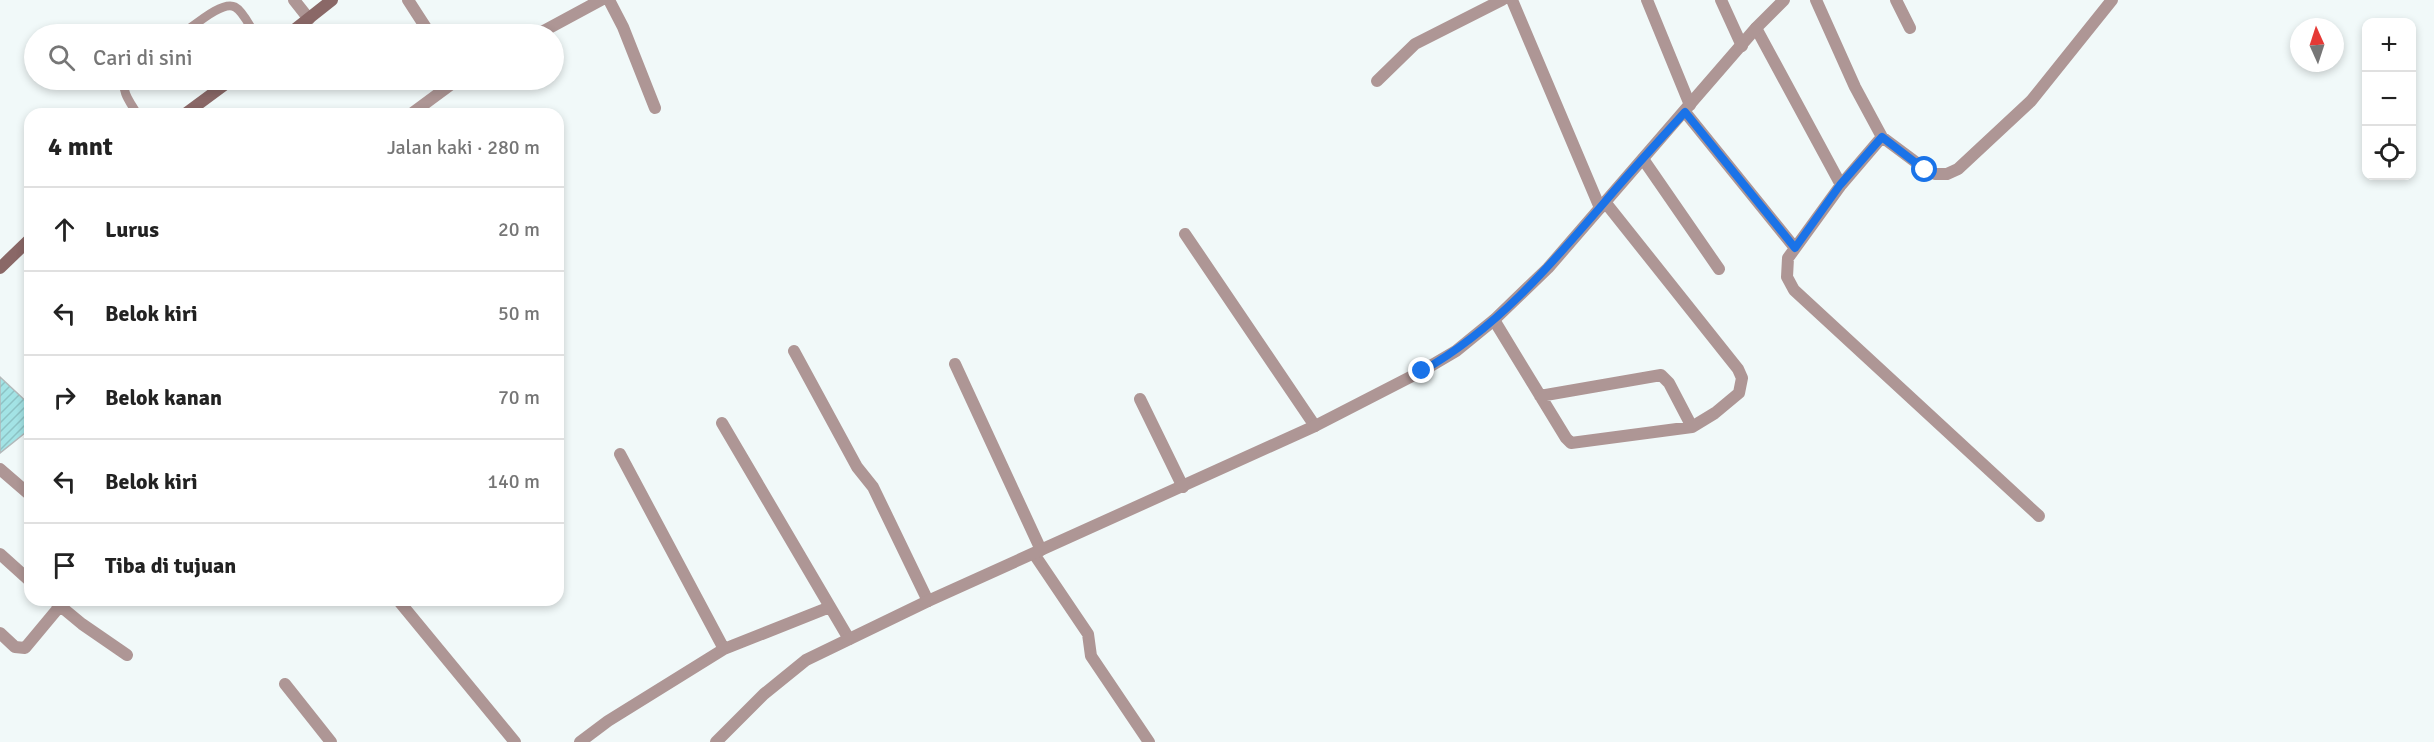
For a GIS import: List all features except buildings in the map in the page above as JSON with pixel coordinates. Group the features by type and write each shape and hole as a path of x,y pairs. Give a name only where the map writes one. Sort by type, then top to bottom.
{"main road":[{"path":"302,24 332,0"},
{"path":"193,108 217,90"},
{"path":"1,263 24,244"}],"street":[{"path":"294,0 309,18"},
{"path":"408,0 424,24"},
{"path":"557,24 601,0"},
{"path":"609,0 623,27 655,108"},
{"path":"1377,81 1416,44 1502,0"},
{"path":"1494,320 1571,443 1692,428 1733,400 1742,388 1742,378 1738,369 1602,205 1512,0"},
{"path":"1647,0 1688,109 1795,248"},
{"path":"1721,0 1742,46"},
{"path":"716,742 786,675 806,660 928,601 1316,426 1439,362 1494,320 1548,268 1756,28 1784,0"},
{"path":"1816,0 1855,87 1882,137 1925,170 1935,174 1952,172 2031,101 2112,0"},
{"path":"1896,0 1910,28"},
{"path":"1756,28 1840,185"},
{"path":"419,108 443,90"},
{"path":"1882,137 1840,185 1795,248 1787,263 1787,277 1794,290 2039,516"},
{"path":"1643,159 1719,269"},
{"path":"1185,234 1316,426"},
{"path":"794,351 857,467 873,487 928,601"},
{"path":"955,364 1037,552 1088,634 1091,656 1149,742"},
{"path":"1540,396 1661,375 1669,383 1692,428"},
{"path":"1140,399 1184,487"},
{"path":"722,423 849,639"},
{"path":"620,454 724,649"},
{"path":"0,469 24,490"},
{"path":"0,554 24,576"},
{"path":"0,633 15,647 24,648 54,606"},
{"path":"60,606 127,655"},
{"path":"403,606 515,742"},
{"path":"580,742 608,721 724,649 830,607"},
{"path":"285,684 332,742"}],"lane":[{"path":"197,24 227,6 238,9 248,24"},
{"path":"124,90 134,108"}],"route":[{"path":"1422,371 1456,351 1508,308 1548,268 1685,112 1795,248 1840,185 1882,137 1925,170"}]}
